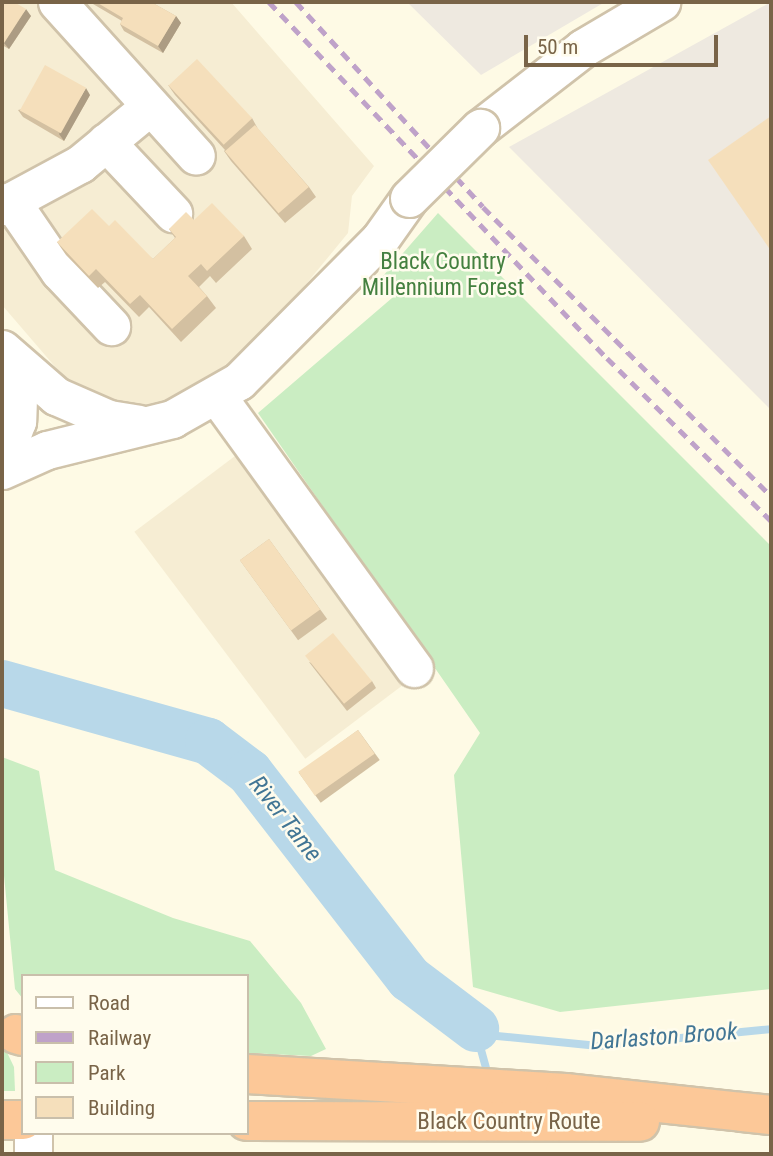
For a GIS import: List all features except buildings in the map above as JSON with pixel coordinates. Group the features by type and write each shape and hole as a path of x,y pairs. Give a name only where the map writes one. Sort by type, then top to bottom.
{"highway":[{"path":"248,1074 565,1093 771,1115"},
{"path":"2,1120 21,1120"},
{"name":"Black Country Route","path":"248,1121 771,1123"}],"street":[{"path":"57,2 148,108 196,156"},
{"path":"2,470 47,450 172,419 217,396 262,362 380,239 409,198 480,128 583,47 661,2"},
{"path":"111,326 60,271 6,203 64,173 148,108"},
{"path":"106,142 173,213"},
{"path":"2,351 56,396 108,419 145,426"},
{"path":"2,351 18,398 17,421 2,461"},
{"path":"217,396 414,668"},
{"path":"33,1135 33,1154"}],"shaded area":[{"path":"2,2 231,2 374,166 352,196 348,233 234,372 143,416 88,405 2,305"},
{"path":"407,2 605,2 481,75"},
{"path":"771,2 771,410 509,147"},
{"path":"239,453 410,680 305,759 134,532"}],"green space":[{"name":"Black Country Millennium Forest","path":"438,213 771,546 771,989 560,1012 473,987 454,775 480,733 258,413 399,292 383,276"},
{"path":"2,757 39,771 55,870 173,918 250,941 301,1003 326,1049 311,1056 248,1053 248,974 21,974 21,996 15,989 2,855"},
{"path":"2,1042 14,1067 15,1091 2,1091"}],"waterway":[{"name":"River Tame","path":"2,683 208,741 249,772 409,978 475,1028"},
{"name":"Darlaston Brook","path":"475,1028 497,1036 599,1046 771,1029"},
{"name":"River Tame","path":"475,1028 486,1068"}],"railway":[{"path":"269,2 607,358 771,521"},
{"path":"296,2 483,207 771,496"}]}
